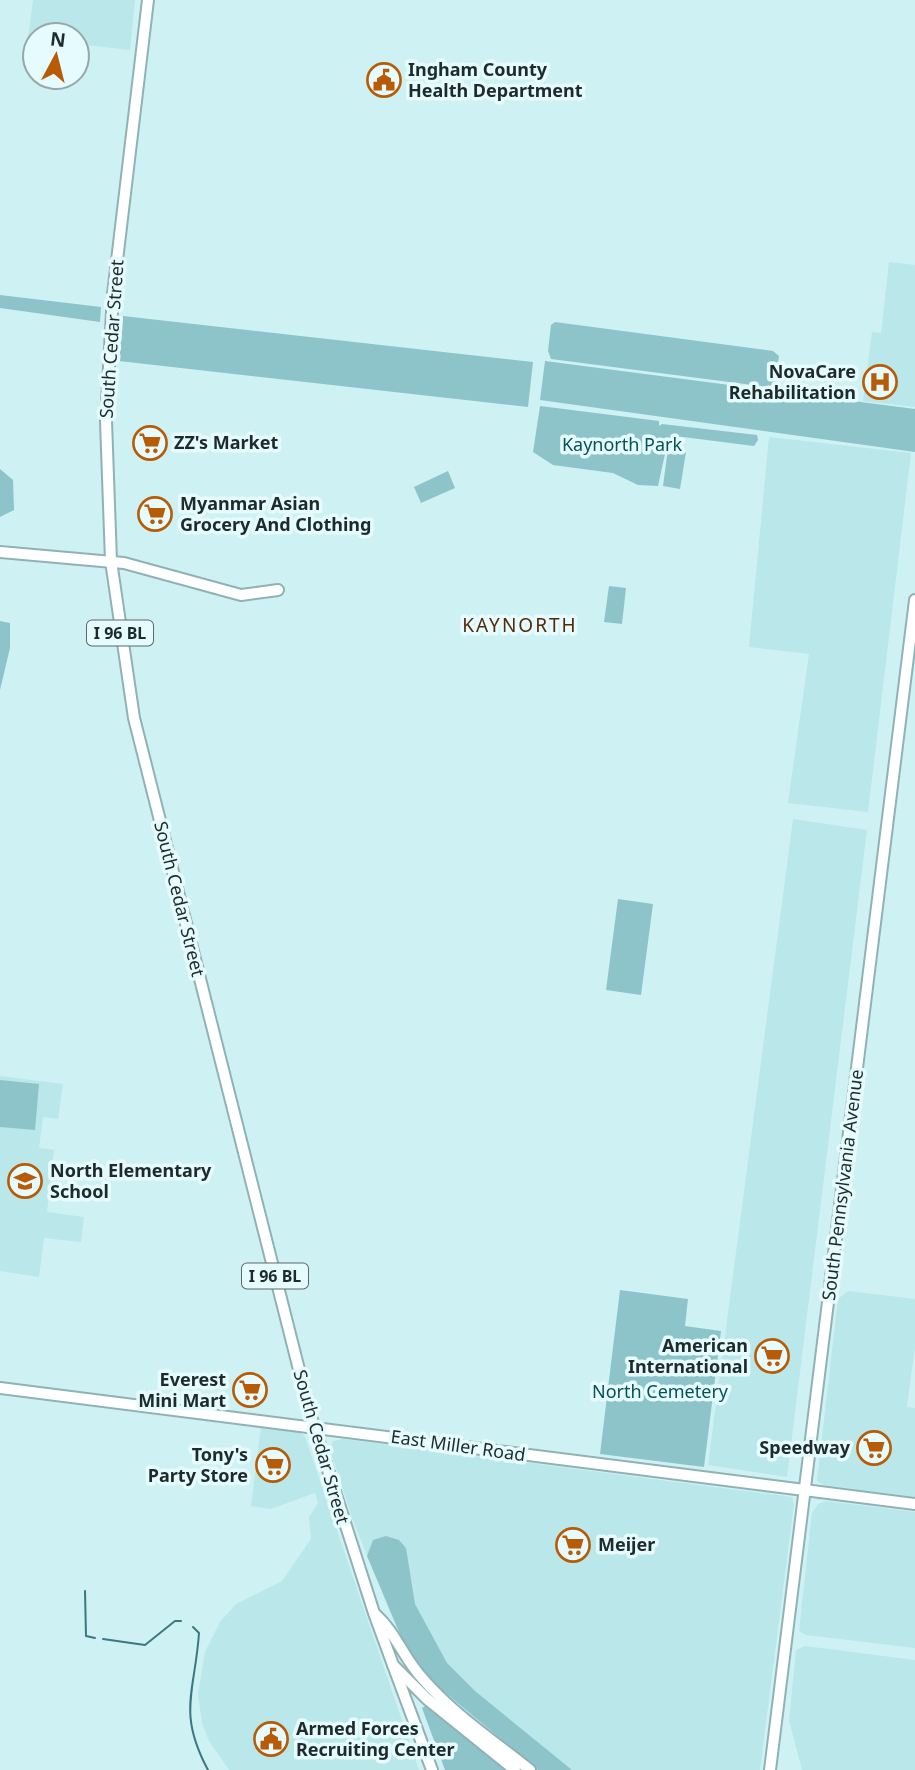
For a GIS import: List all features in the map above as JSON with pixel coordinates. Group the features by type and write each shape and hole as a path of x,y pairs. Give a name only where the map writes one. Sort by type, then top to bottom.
{"main road":[{"name":"South Cedar Street","path":"148,0 109,341 106,448 111,561 122,648 145,765 313,1427 374,1613 432,1770"},
{"path":"0,552 111,561 151,569 227,593 257,595 278,590"},
{"name":"South Pennsylvania Avenue","path":"770,1770 915,600"},
{"name":"East Miller Road","path":"0,1388 915,1504"},
{"name":"I 96 BL","path":"374,1613 391,1629 409,1662 432,1689 530,1770"},
{"name":"I 96 BL","path":"393,1665 427,1699 515,1770"}],"shaded area":[{"path":"33,0 135,0 130,50 91,46 91,21 30,21"},
{"path":"889,262 915,265 915,407 863,401 872,332 881,333"},
{"path":"769,437 911,453 868,812 788,803 809,654 749,647"},
{"path":"793,819 867,830 787,1477 708,1465"},
{"name":"North Elementary School","path":"0,1076 63,1084 58,1119 43,1117 39,1148 54,1150 47,1212 84,1217 81,1242 44,1238 39,1277 0,1271"},
{"path":"848,1291 915,1299 915,1346 907,1407 915,1408 915,1497 824,1485 817,1481 838,1299"},
{"path":"261,1426 299,1431 305,1437 419,1770 229,1770 209,1741 202,1723 198,1694 205,1652 220,1622 236,1604 282,1581 311,1539 309,1517 318,1503 315,1493 271,1509 251,1506"},
{"path":"343,1439 792,1497 794,1504 760,1770 538,1770 446,1695 396,1627 352,1518 330,1449 333,1441"},
{"path":"826,1501 915,1512 915,1648 806,1635 799,1631 812,1513 818,1504"},
{"path":"805,1646 915,1660 915,1770 802,1770 789,1720 796,1650"}],"green space":[{"path":"0,295 101,307 100,322 0,308"},
{"path":"123,316 533,362 528,407 119,361"},
{"path":"555,322 773,351 779,356 775,383 768,387 551,359 548,351 551,325"},
{"path":"545,361 915,409 915,452 540,400"},
{"name":"Kaynorth Park","path":"540,406 659,421 659,426 662,424 757,435 758,440 754,446 675,436 668,440 658,486 638,485 613,473 553,465 533,452"},
{"path":"668,449 686,452 680,489 663,486"},
{"path":"0,469 13,480 14,510 0,517"},
{"path":"448,471 455,488 421,503 414,487"},
{"path":"609,586 626,588 622,624 604,622"},
{"path":"0,621 10,623 10,648 0,690"},
{"path":"618,899 653,904 641,995 606,990"},
{"path":"0,1080 39,1084 35,1130 0,1127"},
{"name":"North Cemetery","path":"620,1290 688,1299 685,1326 721,1331 704,1467 600,1454"},
{"path":"386,1536 399,1540 406,1548 415,1604 447,1663 475,1691 572,1770 538,1770 429,1679 406,1648 367,1556 373,1540"},
{"path":"427,1705 507,1770 445,1770 422,1708"}],"waterway":[{"path":"85,1591 86,1636 95,1638"},
{"path":"103,1639 145,1645 175,1621 181,1621"},
{"path":"193,1627 199,1633 190,1717 208,1770"}],"place":[{"name":"Ingham County Health Department","path":"384,80"},
{"name":"NovaCare Rehabilitation","path":"880,382"},
{"name":"ZZ's Market","path":"150,443"},
{"name":"Myanmar Asian Grocery And Clothing","path":"155,514"},
{"name":"North Elementary School","path":"25,1181"},
{"name":"American International","path":"772,1356"},
{"name":"Everest Mini Mart","path":"250,1390"},
{"name":"Speedway","path":"874,1448"},
{"name":"Tony's Party Store","path":"273,1465"},
{"name":"Meijer","path":"573,1545"},
{"name":"Armed Forces Recruiting Center","path":"271,1739"}],"district":[{"name":"KAYNORTH","path":"520,625"}]}
